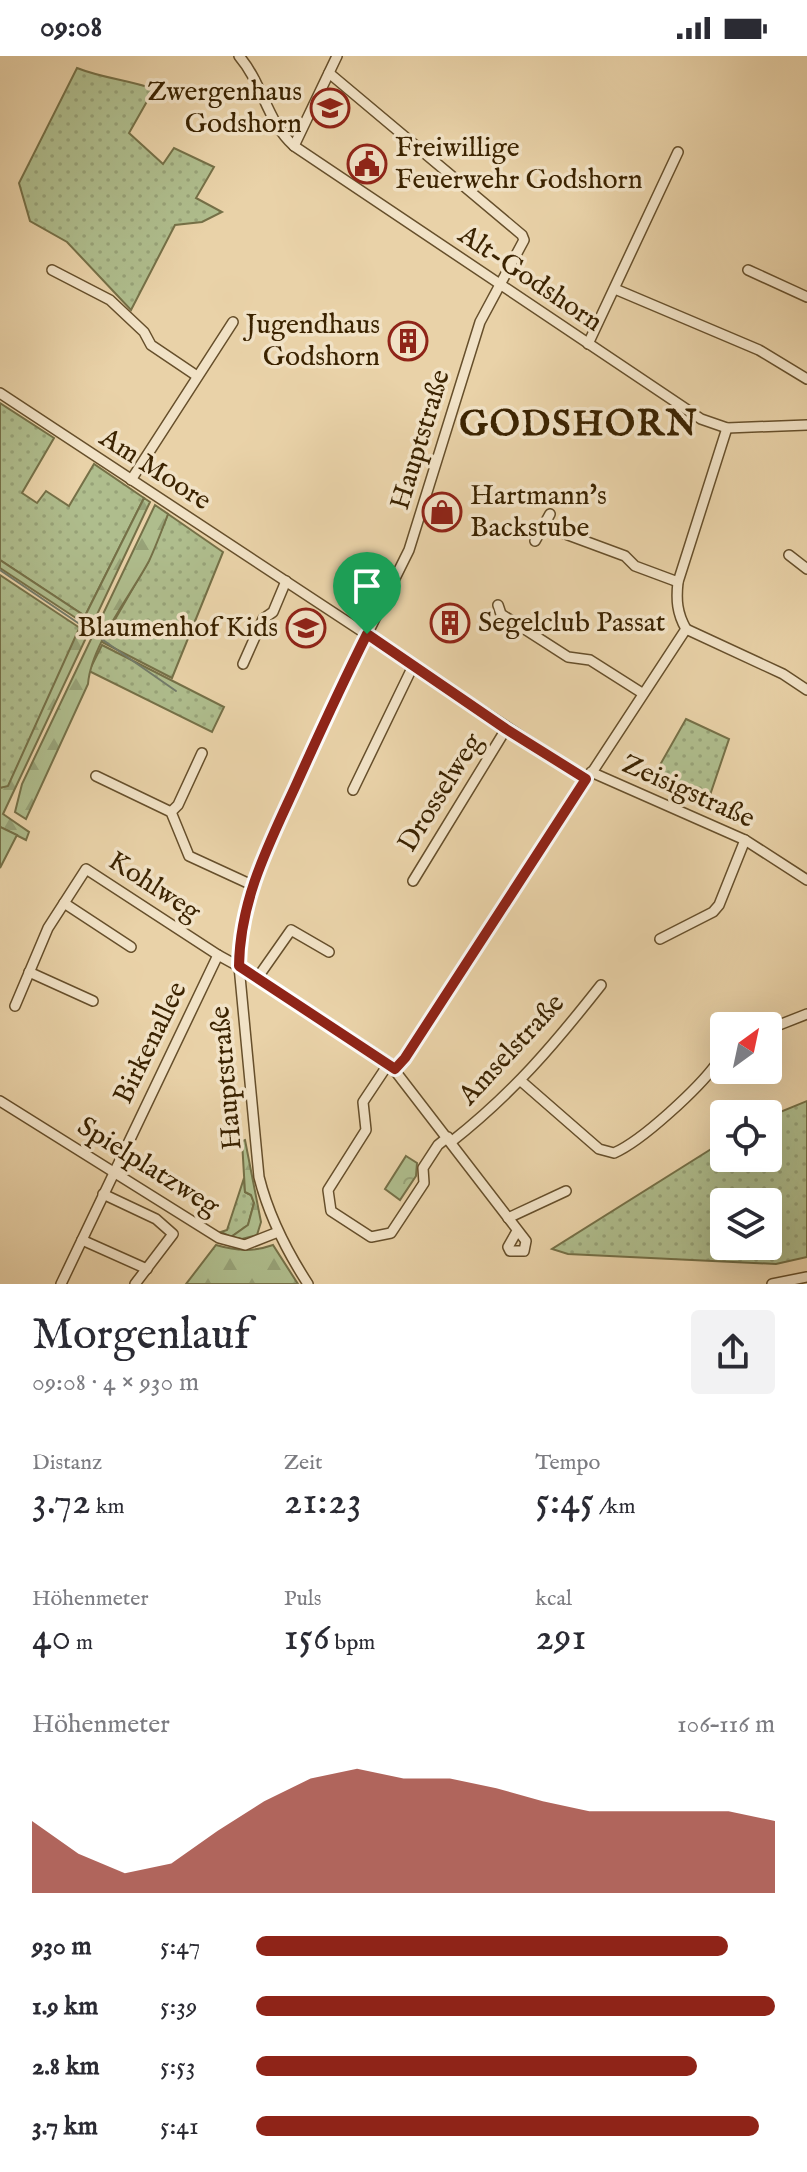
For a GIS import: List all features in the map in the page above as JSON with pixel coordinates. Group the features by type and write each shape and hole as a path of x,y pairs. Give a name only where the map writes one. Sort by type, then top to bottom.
{"street":[{"name":"Alt-Godshorn","path":"239,56 254,77 278,127 294,146 701,419 727,428 807,425"},
{"path":"294,146 337,56"},
{"name":"Hauptstraße","path":"308,1284 278,1232 266,1205 259,1177 239,966 242,926 252,885 267,847 409,550 480,322 524,240 522,235 329,73"},
{"path":"588,344 678,152"},
{"path":"52,270 110,300 144,332 151,345 197,376"},
{"path":"748,270 807,297"},
{"path":"615,289 759,350 807,378"},
{"path":"131,480 233,322"},
{"name":"Am Moore","path":"0,393 506,729 588,775"},
{"path":"727,428 678,582 676,598 679,617 686,629 783,674 807,690"},
{"path":"535,541 550,514"},
{"path":"544,526 625,556 635,566 678,582"},
{"path":"789,555 807,569"},
{"path":"243,664 263,619 273,612 286,581"},
{"path":"498,605 501,614 568,657 590,660 642,693"},
{"name":"Amselstraße","path":"601,985 521,1081 490,1112 438,1145 423,1168 424,1183 391,1233 371,1237 331,1211 328,1190 366,1130 363,1102 421,1033 686,629"},
{"path":"353,790 413,666"},
{"name":"Drosselweg","path":"413,881 506,729"},
{"path":"171,812 178,805 202,753"},
{"name":"Zeisigstraße","path":"588,775 745,840 807,880"},
{"path":"96,776 171,812 189,856 252,885"},
{"path":"660,939 713,912 719,905 745,840"},
{"name":"Kohlweg","path":"64,903 86,869 392,1066 517,1231"},
{"path":"15,1006 48,928 64,903 131,947"},
{"path":"258,977 291,930 329,952"},
{"name":"Birkenallee","path":"61,1284 218,955"},
{"path":"29,972 93,1001"},
{"path":"782,1024 807,1014"},
{"path":"521,1081 599,1149 614,1153 657,1121 710,1073"},
{"name":"Spielplatzweg","path":"0,1101 219,1238 245,1245 278,1232"},
{"path":"508,1218 566,1191"},
{"path":"103,1194 156,1219 173,1234 135,1284"},
{"path":"82,1240 147,1269"},
{"path":"772,1284 807,1277"}],"green space":[{"path":"77,68 154,89 129,133 163,164 174,148 214,167 196,198 222,212 202,222 175,225 131,310 67,242 30,221 19,183"},
{"path":"0,403 54,438 22,493 37,503 46,491 69,506 94,464 144,498 85,616 0,560"},
{"path":"144,498 150,502 3,814 29,832 26,840 0,827 0,788 8,786 82,622 0,568 0,560 85,616"},
{"path":"155,505 168,514 157,544 96,653 88,684 26,819 15,812 22,784"},
{"path":"168,514 223,552 172,678 102,642 148,562"},
{"path":"0,575 80,628 8,787 0,788"},
{"path":"102,645 224,707 212,732 89,671"},
{"path":"686,719 729,739 707,804 656,772"},
{"path":"0,827 17,835 0,868"},
{"path":"807,1101 807,1257 776,1264 568,1254 552,1249 710,1150 710,1172 782,1172 782,1111"},
{"path":"245,1140 261,1222 257,1235 242,1239 231,1237 248,1225 254,1203 251,1195 245,1192 242,1141"},
{"path":"406,1156 417,1163 416,1176 400,1200 385,1189"},
{"path":"244,1178 245,1192 251,1195 254,1203 248,1225 231,1237 221,1232 227,1230"},
{"path":"216,1245 245,1250 273,1245 298,1284 186,1284"}],"waterway":[{"path":"0,570 87,629"},
{"path":"93,633 176,691"}],"place":[{"name":"Zwergenhaus Godshorn","path":"330,108"},
{"name":"Freiwillige Feuerwehr Godshorn","path":"367,164"},
{"name":"Jugendhaus Godshorn","path":"408,341"},
{"name":"Hartmann's Backstube","path":"442,512"},
{"name":"Segelclub Passat","path":"450,623"},
{"name":"Blaumenhof Kids","path":"306,628"}],"district":[{"name":"GODSHORN","path":"579,425"}],"route":[{"path":"367,634 506,729 586,779 395,1069 239,966 242,926 252,885 367,634"}]}
